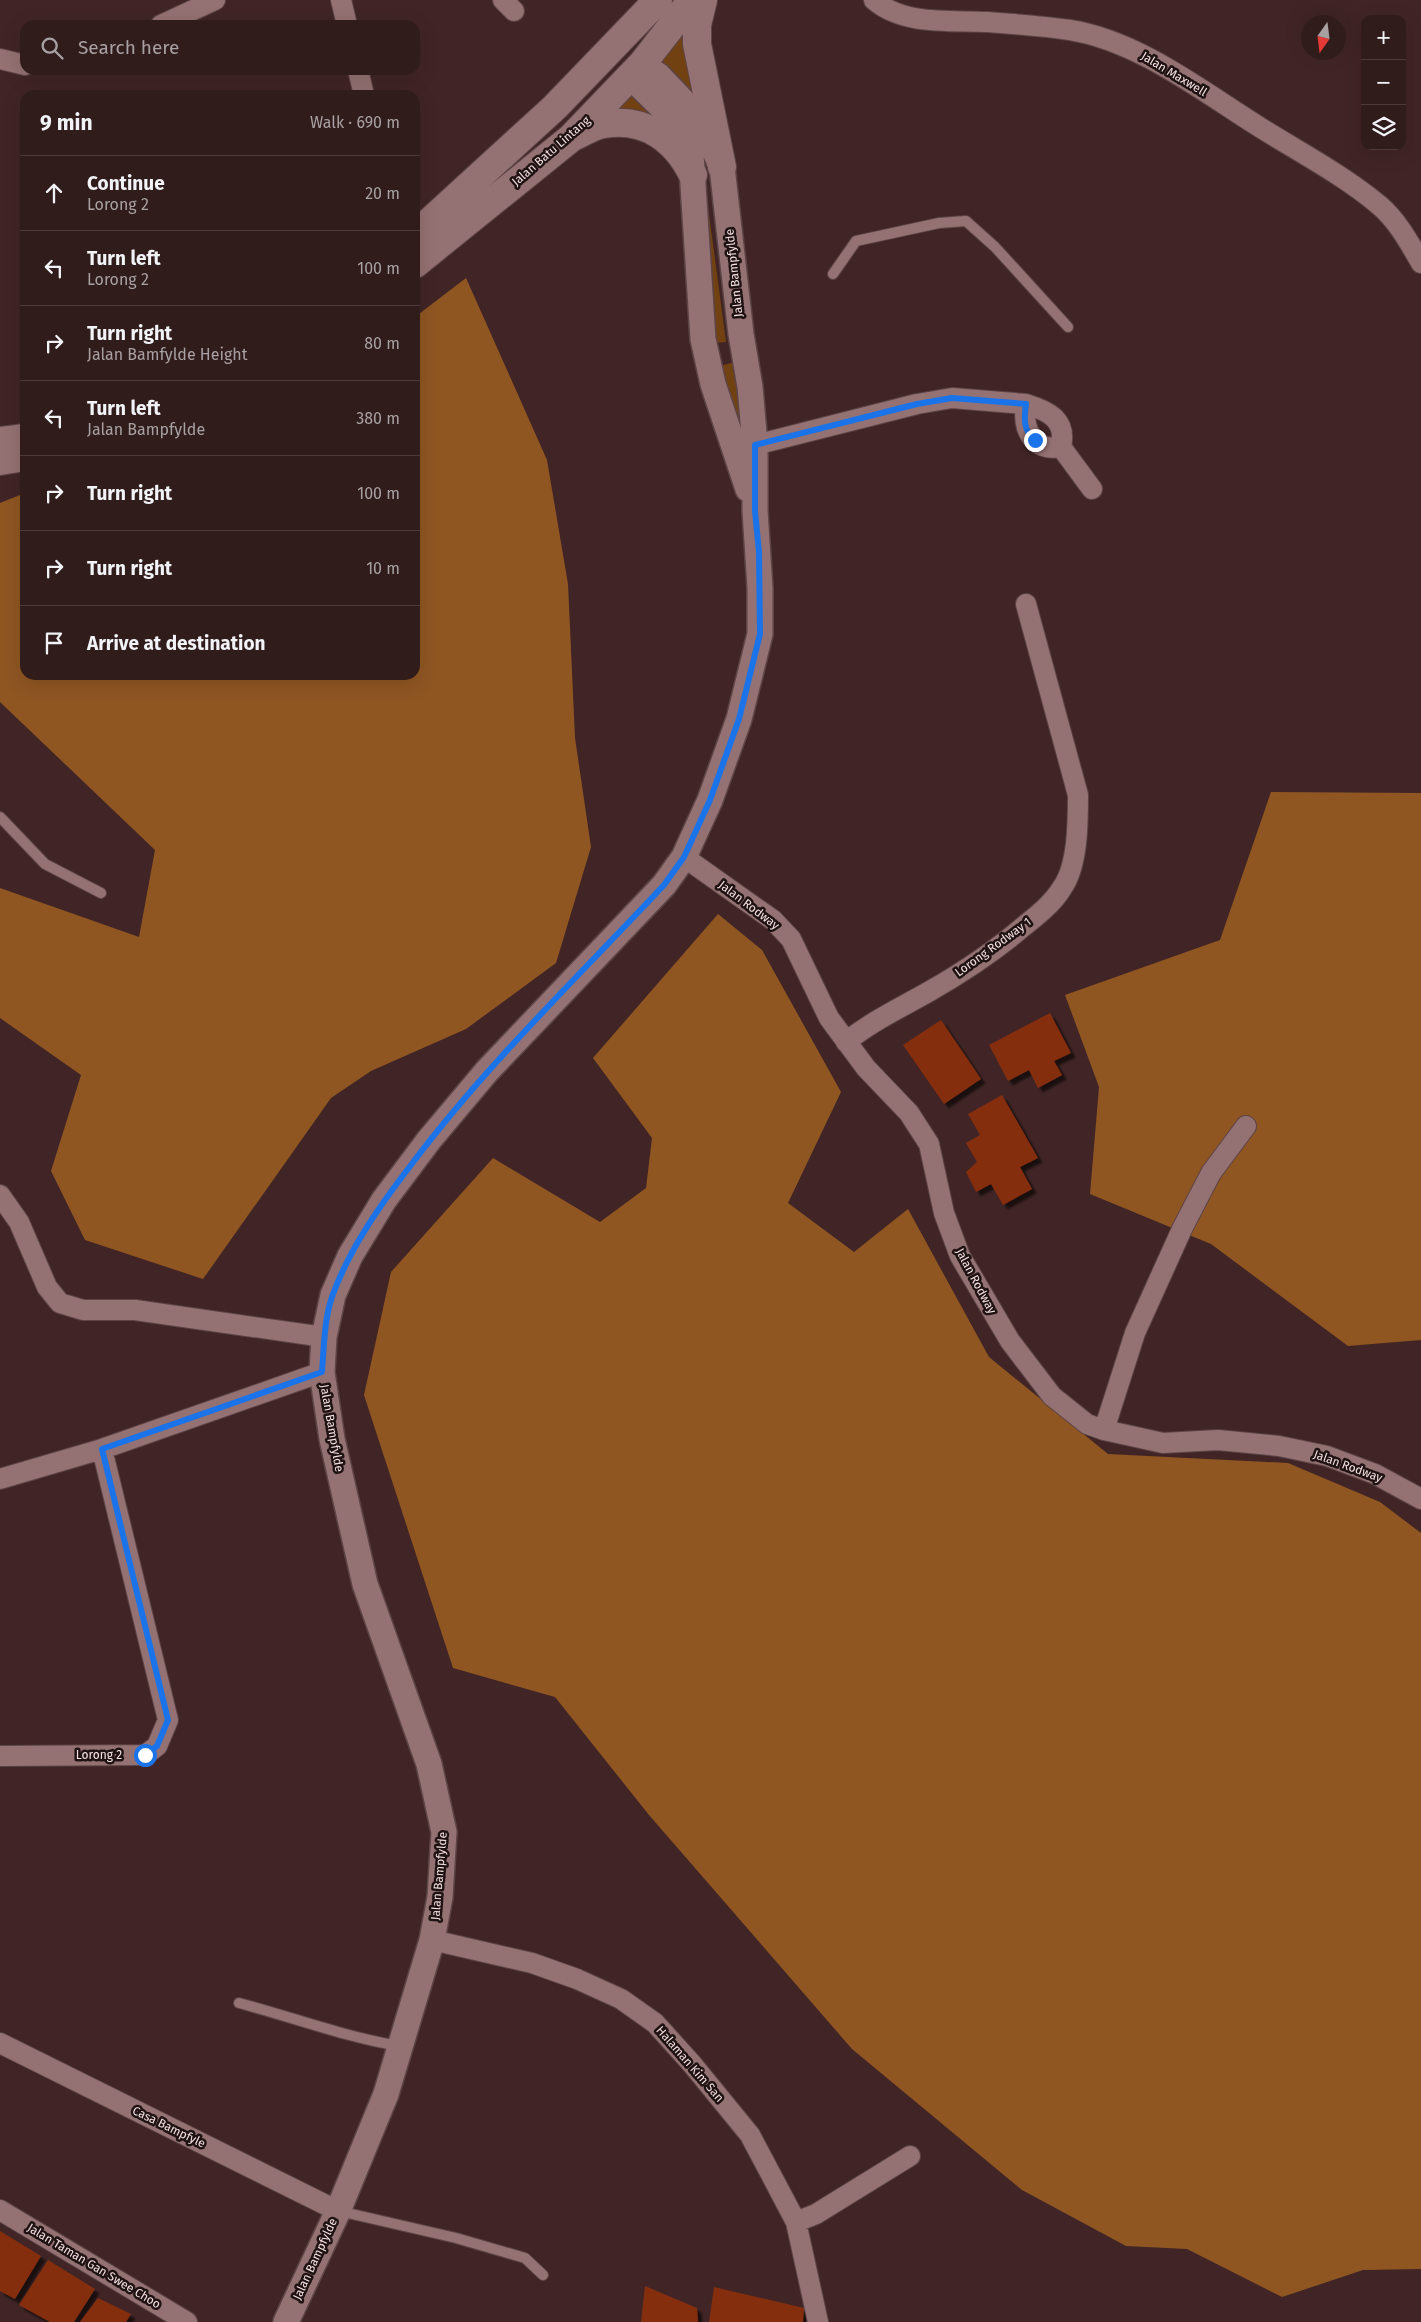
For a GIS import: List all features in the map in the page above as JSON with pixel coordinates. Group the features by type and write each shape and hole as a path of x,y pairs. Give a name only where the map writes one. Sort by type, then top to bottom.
{"main road":[{"path":"555,108 658,0"},
{"path":"420,230 606,64 633,65 634,38 662,0"},
{"name":"Jalan Batu Lintang","path":"420,260 571,138 633,65 692,0"},
{"path":"703,0 697,25 697,44 722,168"},
{"path":"571,138 603,124 624,124 651,129 673,144 684,157 693,176"},
{"path":"0,441 20,439"},
{"path":"0,461 20,458"}],"street":[{"path":"172,20 215,0"},
{"path":"341,0 346,20"},
{"name":"Jalan Maxwell","path":"874,0 881,6 905,16 924,20 990,22 1072,30 1117,42 1144,55 1338,175 1379,205 1393,219 1421,263"},
{"path":"0,59 20,64"},
{"name":"Jalan Bampfylde","path":"286,2322 338,2211 386,2094 432,1940 440,1897 444,1832 429,1764 365,1584 332,1439 322,1372 324,1337 333,1295 350,1256 390,1193 429,1140 487,1071 664,885 684,857 710,800 739,719 760,634 759,552 755,511 755,445 750,387 741,334 722,168 698,118 658,76 633,65"},
{"name":"Jalan Bampfylde","path":"633,65 681,126 691,154 703,339 713,384 755,511"},
{"path":"359,75 363,90"},
{"path":"703,339 712,350 723,351 727,350 741,334"},
{"path":"755,445 917,404 952,398 1026,404 1047,412 1060,424 1063,431 1061,447 1092,489"},
{"path":"1026,404 1024,422 1030,436 1044,446 1061,447"},
{"name":"Lorong Rodway 1","path":"846,1042 864,1027 932,990 1012,936 1044,909 1063,888 1074,851 1078,821 1078,795 1063,746 1026,604"},
{"name":"Jalan Rodway","path":"684,857 773,920 791,939 829,1018 866,1068 909,1113 928,1144 944,1213 960,1256 1010,1341 1052,1396 1088,1424 1104,1430 1162,1444 1218,1440 1279,1446 1327,1456 1375,1474 1421,1499"},
{"path":"1104,1430 1135,1333 1182,1229 1211,1172 1246,1126"},
{"path":"0,1195 20,1222 47,1287 60,1303 83,1310 135,1310 324,1337"},
{"path":"0,1479 102,1449 322,1372"},
{"name":"Lorong 2","path":"0,1756 145,1755 157,1746 168,1720 102,1449"},
{"name":"Halaman Kim San","path":"432,1940 532,1963 577,1979 621,1999 655,2023 750,2134 796,2222 818,2322"},
{"name":"Casa Bampfyle","path":"0,2043 338,2211"},
{"path":"796,2222 816,2214 910,2156"},
{"name":"Jalan Taman Gan Swee Choo","path":"0,2210 188,2322"}],"lane":[{"path":"833,274 856,241 939,223 966,221 994,247 1068,327"},
{"path":"0,817 45,864 101,893"},
{"path":"239,2003 290,2016 374,2042 399,2046"},
{"path":"338,2211 456,2238 524,2258 543,2275"}],"shaded area":[{"path":"689,23 702,110 652,64"},
{"path":"630,87 672,127 606,114"},
{"path":"701,154 726,342 714,343"},
{"path":"466,278 547,460 568,584 575,738 591,847 556,963 466,1029 371,1071 331,1098 203,1279 85,1240 51,1171 81,1075 0,1018 0,888 139,937 155,850 0,702 0,503 20,495 20,680 420,680 420,313"},
{"path":"735,362 745,413 736,415 716,367"},
{"path":"1271,792 1421,793 1421,1340 1348,1346 1211,1244 1090,1194 1099,1087 1065,995 1220,940"},
{"path":"718,914 762,950 841,1092 788,1203 854,1252 908,1209 989,1357 1108,1454 1288,1463 1380,1502 1421,1533 1421,2269 1363,2270 1282,2297 1187,2249 1126,2246 1022,2190 852,2049 649,1815 555,1697 453,1668 364,1395 391,1272 493,1158 600,1222 646,1188 652,1138 593,1058"}],"building":[{"path":"1050,1013 1071,1053 1054,1061 1062,1075 1038,1088 1029,1070 1008,1081 989,1045"},
{"path":"941,1020 981,1079 944,1104 903,1045"},
{"path":"1002,1095 1038,1158 1020,1167 1032,1189 1003,1205 991,1184 976,1192 966,1172 977,1162 966,1143 980,1135 968,1114"},
{"path":"0,2231 41,2256 15,2299 0,2291"},
{"path":"48,2260 95,2289 74,2322 50,2322 19,2305"},
{"path":"645,2286 697,2308 698,2322 641,2322"},
{"path":"714,2287 804,2308 803,2322 709,2322"},
{"path":"98,2298 131,2314 126,2322 80,2322"}],"route":[{"path":"145,1755 157,1746 168,1720 102,1449 322,1372 324,1337 333,1295 350,1256 384,1200 429,1140 487,1071 589,966 664,885 684,857 710,800 739,719 760,634 759,552 755,511 755,445 917,404 952,398 1026,404 1024,422 1030,436 1035,440"}]}
